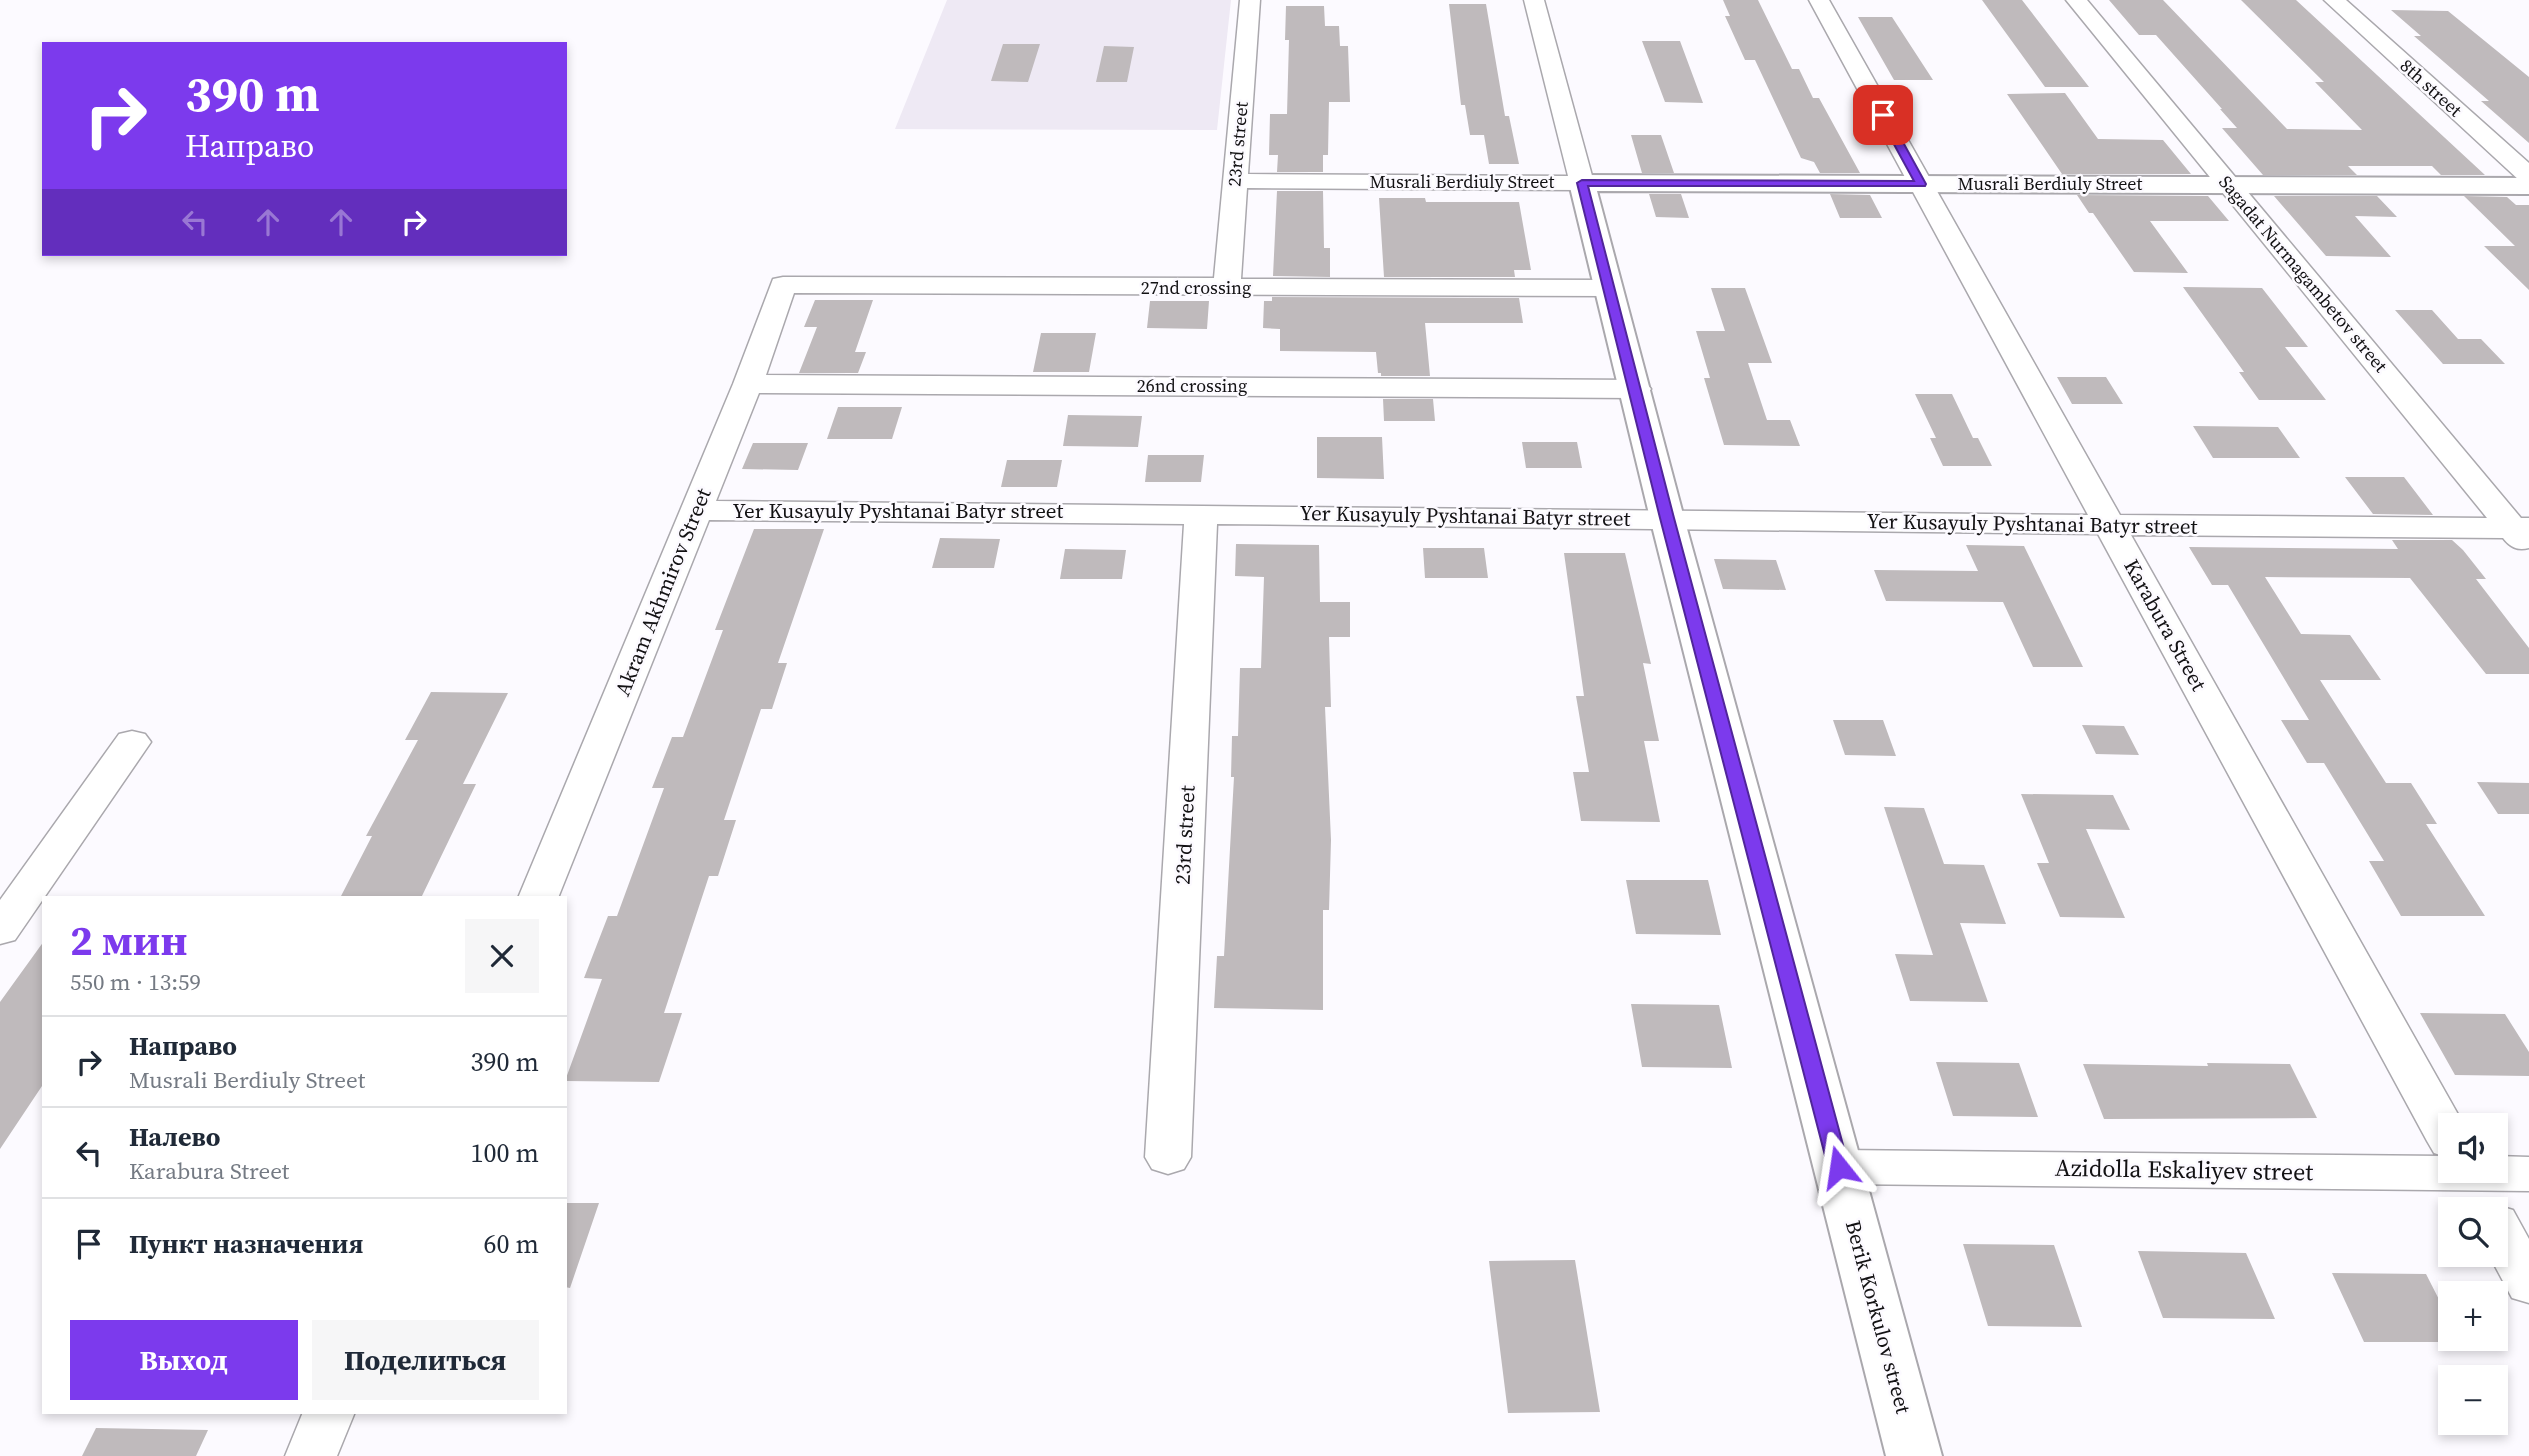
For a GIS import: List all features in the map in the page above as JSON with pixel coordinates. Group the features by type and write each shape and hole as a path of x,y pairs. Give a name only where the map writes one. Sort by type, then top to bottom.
{"street":[{"name":"23rd street","path":"1227,288 1250,0"},
{"name":"Berik Korkulov street","path":"1534,0 1636,388 1667,518 1914,1456"},
{"name":"Karabura Street","path":"1819,0 2438,1120"},
{"name":"Sagadat Nurmagambetov street","path":"2076,0 2523,535"},
{"name":"8th street","path":"2334,0 2529,176"},
{"name":"Musrali Berdiuly Street","path":"1235,181 2529,186"},
{"name":"27nd crossing","path":"783,285 1609,288"},
{"name":"Akram Akhmirov Street","path":"539,896 748,384 783,285"},
{"name":"26nd crossing","path":"748,384 1636,388"},
{"name":"Yer Kusayuly Pyshtanai Batyr street","path":"696,510 1667,518 2523,535"},
{"name":"23rd street","path":"1168,1157 1201,514"},
{"path":"0,930 132,742"},
{"name":"Azidolla Eskaliyev street","path":"1839,1167 2438,1174"},
{"name":"Azidolla Eskaliyev street","path":"2508,1174 2529,1174"},
{"path":"2508,1245 2529,1284"},
{"path":"311,1456 328,1414"}],"shaded area":[{"path":"947,0 1231,0 1217,130 895,129"}],"building":[{"path":"1723,0 1758,0 1792,69 1799,69 1813,98 1819,98 1860,173 1820,173 1814,162 1801,158 1755,60 1745,60 1725,16 1730,16"},
{"path":"1982,0 2022,0 2089,87 2045,87"},
{"path":"2109,0 2163,0 2287,129 2362,130 2315,82 2324,82 2241,0 2296,0 2485,175 2441,175 2432,166 2348,166 2357,175 2263,175 2222,128 2237,128 2222,109 2156,35 2139,35"},
{"path":"1449,4 1486,4 1505,116 1509,116 1519,164 1489,164 1484,135 1470,135 1465,105 1461,105"},
{"path":"1286,6 1324,6 1325,26 1339,26 1340,46 1348,46 1350,102 1329,102 1328,155 1323,155 1323,172 1277,172 1278,155 1269,155 1270,114 1287,114 1289,40 1285,40"},
{"path":"2391,10 2448,11 2529,77 2529,143 2481,101 2489,101 2414,36 2421,36"},
{"path":"1858,17 1892,17 1933,80 1894,80"},
{"path":"1642,41 1680,41 1703,103 1665,102"},
{"path":"1003,44 1040,44 1028,82 991,81"},
{"path":"1104,46 1134,47 1127,82 1096,82"},
{"path":"2065,93 2098,139 2163,140 2191,174 2062,174 2007,94"},
{"path":"1631,135 1661,135 1674,173 1642,173"},
{"path":"1277,191 1323,191 1324,248 1330,248 1330,277 1273,276"},
{"path":"1649,194 1681,194 1689,218 1656,217"},
{"path":"1830,194 1870,195 1882,218 1840,218"},
{"path":"2077,195 2208,196 2229,221 2150,221 2188,273 2134,272 2093,213 2089,213"},
{"path":"2274,196 2377,196 2397,217 2355,216 2391,257 2326,256"},
{"path":"2464,196 2507,197 2516,205 2529,205 2529,290 2484,246 2515,246"},
{"path":"1379,198 1425,198 1426,202 1519,202 1531,270 1514,270 1515,277 1384,277"},
{"path":"2183,287 2262,288 2308,347 2285,347 2326,400 2259,400 2239,372 2244,372"},
{"path":"1711,288 1745,288 1772,363 1748,363 1767,420 1790,420 1800,446 1724,445 1704,378 1710,378 1696,331 1725,331"},
{"path":"1272,297 1519,298 1523,323 1425,323 1430,376 1381,376 1381,373 1378,373 1376,352 1280,351 1280,329 1263,328 1264,301 1272,301"},
{"path":"815,300 873,300 855,352 866,352 858,373 799,373 817,327 804,327"},
{"path":"1150,301 1209,301 1207,329 1147,328"},
{"path":"2395,310 2432,310 2458,339 2481,339 2505,364 2443,364"},
{"path":"1041,333 1096,333 1089,372 1033,372"},
{"path":"2057,377 2106,377 2123,404 2072,404"},
{"path":"1915,394 1952,394 1973,438 1978,438 1992,466 1943,466 1930,438 1936,438"},
{"path":"1383,399 1433,399 1435,421 1384,421"},
{"path":"838,407 902,407 892,439 827,439"},
{"path":"1068,415 1142,416 1138,447 1063,446"},
{"path":"2193,426 2278,427 2300,458 2213,458"},
{"path":"1317,437 1382,437 1384,479 1317,478"},
{"path":"1522,442 1577,442 1582,468 1526,468"},
{"path":"753,443 808,443 798,470 742,469"},
{"path":"1148,455 1204,455 1201,482 1145,482"},
{"path":"1007,460 1062,460 1057,487 1001,487"},
{"path":"2345,477 2404,477 2433,515 2373,514"},
{"path":"754,529 824,529 778,663 787,663 772,709 761,709 724,820 736,820 718,876 709,876 664,1013 682,1013 659,1082 567,1081 602,979 584,978 608,916 617,916 664,788 652,788 672,737 683,737 723,630 715,630"},
{"path":"940,538 1000,539 994,568 932,568"},
{"path":"2392,540 2452,540 2463,550 2486,579 2476,579 2529,648 2529,674 2486,674 2410,578 2265,577 2301,634 2350,635 2381,680 2320,680 2386,783 2411,783 2437,824 2426,824 2485,916 2401,916 2369,861 2384,861 2324,763 2307,763 2281,720 2309,720 2228,585 2212,585 2189,547 2398,549"},
{"path":"1236,544 1319,545 1320,602 1350,602 1350,637 1329,637 1331,707 1325,707 1331,840 1329,910 1323,910 1323,1010 1214,1008 1217,956 1224,956 1234,777 1231,777 1232,736 1238,736 1240,668 1261,668 1264,577 1235,576"},
{"path":"1966,545 2024,546 2083,667 2033,667 2003,602 1886,601 1874,570 1978,571"},
{"path":"1423,548 1484,548 1488,578 1425,578"},
{"path":"1065,549 1126,550 1122,579 1060,579"},
{"path":"1564,553 1625,553 1651,664 1643,663 1659,741 1644,741 1660,822 1581,821 1573,772 1589,772 1576,696 1584,696"},
{"path":"1714,559 1776,560 1786,590 1723,589"},
{"path":"431,692 508,693 463,784 476,784 422,896 341,896 372,836 366,836 418,740 405,740"},
{"path":"1833,720 1883,720 1896,756 1845,755"},
{"path":"2082,725 2124,726 2139,755 2096,754"},
{"path":"2477,782 2529,783 2529,814 2498,814"},
{"path":"2021,794 2113,795 2130,830 2086,829 2125,918 2060,917 2037,863 2049,863"},
{"path":"1884,807 1924,808 1944,864 1984,865 2006,924 1960,923 1988,1002 1910,1001 1895,954 1933,955"},
{"path":"1626,880 1708,880 1721,935 1636,934"},
{"path":"42,944 42,1086 0,1149 0,1002"},
{"path":"1631,1004 1719,1005 1732,1068 1642,1067"},
{"path":"2420,1013 2505,1014 2529,1052 2529,1076 2455,1075"},
{"path":"1936,1062 2019,1063 2038,1117 1953,1116"},
{"path":"2207,1063 2290,1064 2317,1118 2104,1119 2083,1064 2208,1066"},
{"path":"567,1203 599,1203 570,1288 567,1287"},
{"path":"1963,1244 2054,1245 2082,1327 1988,1326"},
{"path":"2138,1251 2246,1253 2275,1319 2163,1318"},
{"path":"1575,1260 1600,1412 1508,1413 1489,1261"},
{"path":"2332,1273 2426,1274 2438,1298 2438,1342 2364,1342"},
{"path":"96,1428 208,1430 196,1456 82,1456"}],"route":[{"path":"1839,1167 1667,518 1582,183 1921,184 1883,115"}]}
